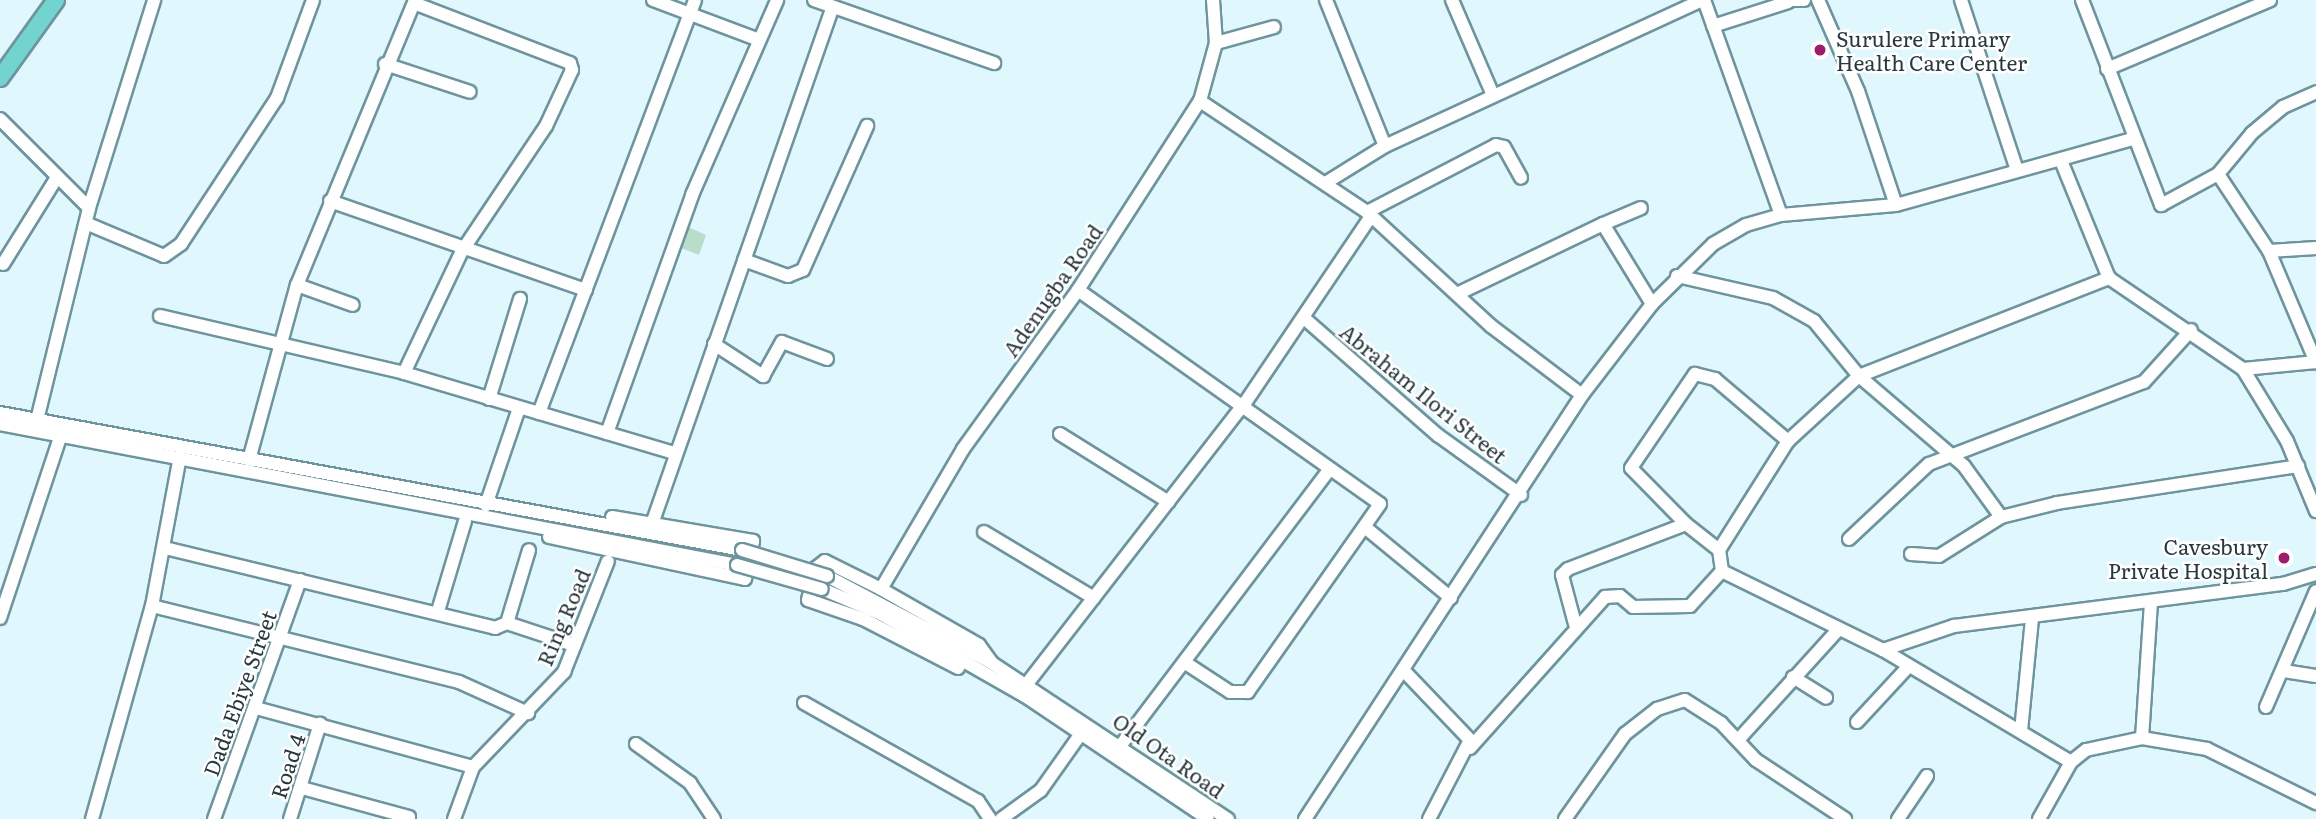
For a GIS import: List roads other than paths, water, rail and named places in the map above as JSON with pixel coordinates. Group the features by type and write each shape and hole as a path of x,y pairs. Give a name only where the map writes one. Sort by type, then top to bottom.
{"main road":[{"path":"0,62 44,0"},
{"path":"0,78 56,0"}],"street":[{"path":"37,420 88,225 89,208 154,0"},
{"path":"88,225 164,256 181,244 277,98 313,0"},
{"path":"653,0 757,39"},
{"path":"539,413 695,0"},
{"path":"607,433 757,39 777,0"},
{"path":"814,0 832,9 994,63"},
{"name":"Adenugba Road","path":"881,589 963,449 1078,290 1200,101 1216,43 1213,0"},
{"path":"1326,0 1385,146"},
{"path":"1452,0 1493,95"},
{"path":"1327,183 1385,146 1702,0 1781,215"},
{"path":"1713,26 1787,1 1804,0"},
{"path":"1818,0 1858,91 1896,205"},
{"path":"1961,0 2016,167"},
{"path":"2081,0 2132,139 2161,205 2218,174 2252,133 2283,107 2316,92"},
{"path":"2107,69 2270,0"},
{"path":"249,460 279,340 297,285 385,64 414,2 571,66 546,126 462,251 404,373"},
{"path":"652,524 674,453 832,9"},
{"path":"1216,43 1274,27"},
{"path":"385,64 470,92"},
{"path":"1200,101 1327,183 1369,214 1457,294 1582,394"},
{"path":"0,119 55,179 89,208"},
{"path":"744,260 788,276 803,270 867,126"},
{"path":"1304,819 1406,673 1451,598 1521,495 1582,394 1651,304 1677,276 1729,233 1781,215 1896,205 2016,167 2062,163 2132,139"},
{"path":"1026,685 1244,402 1304,318 1369,214 1496,145 1504,147 1521,178"},
{"path":"2062,163 2109,278 2191,330 2244,369 2298,466 2316,511"},
{"path":"2218,174 2269,251 2316,362 2244,369"},
{"path":"3,264 55,179"},
{"path":"330,201 462,251 586,290"},
{"path":"1457,294 1641,208"},
{"path":"1603,224 1651,304"},
{"path":"2269,251 2316,248"},
{"path":"1677,276 1793,306 1825,332 1859,376 1951,454 2001,517"},
{"path":"1722,571 1719,550 1788,441 1859,376 2109,278"},
{"path":"297,285 353,305"},
{"path":"1078,290 1244,402 1329,470 1380,503 1366,528 1248,692 1230,692 1187,664"},
{"path":"489,399 520,299"},
{"path":"160,316 279,340 404,373 674,453"},
{"name":"Abraham Ilori Street","path":"1304,318 1439,436 1521,495"},
{"path":"1849,538 1929,464 2144,382 2191,330"},
{"path":"714,344 763,376 782,342 827,359"},
{"path":"1719,550 1686,524 1631,468 1695,374 1715,379 1788,441"},
{"path":"486,505 519,408"},
{"path":"0,413 486,505 652,524 753,541 745,579 551,538 531,527"},
{"path":"0,424 824,583 1085,727"},
{"path":"1060,434 1169,502"},
{"path":"0,618 61,435"},
{"path":"92,819 152,606 180,457"},
{"path":"1911,554 1939,556 2001,517 2298,466"},
{"path":"1121,745 1187,664 1329,470"},
{"path":"537,512 741,550 824,583 992,663 1085,727"},
{"path":"438,611 465,521"},
{"path":"1575,625 1562,575 1568,569 1686,524"},
{"path":"1366,528 1451,598"},
{"path":"984,532 1094,598"},
{"path":"165,548 438,611 495,628 507,623 574,645"},
{"path":"507,623 529,550"},
{"name":"Ring Road","path":"454,819 473,767 564,672 608,561"},
{"path":"981,672 965,672 806,597 825,561 881,589 979,645 992,663"},
{"path":"1429,819 1470,748 1575,625 1612,595 1633,607 1690,606 1722,571"},
{"path":"1722,571 1838,631 1883,650 1907,668 2071,762"},
{"path":"1883,650 1954,626 2032,619 2283,584 2316,573"},
{"name":"Dada Ebiye Street","path":"214,819 280,642 300,580"},
{"path":"2266,707 2284,671 2316,591"},
{"path":"2142,738 2151,601"},
{"path":"152,606 280,642 459,682 527,713"},
{"path":"2021,731 2032,619"},
{"path":"1739,739 1838,631"},
{"path":"1857,722 1907,668"},
{"path":"2284,671 2316,676"},
{"path":"1406,673 1467,731 1470,748"},
{"path":"1793,677 1826,698"},
{"path":"1565,819 1625,734 1672,701 1697,705 1739,739 1756,760 1845,819"},
{"path":"804,703 978,801 990,819"},
{"path":"256,708 473,767"},
{"name":"Road 4","path":"290,819 302,788 320,724"},
{"path":"1001,819 1041,790 1085,727"},
{"name":"Old Ota Road","path":"1085,727 1121,745 1228,819"},
{"name":"Old Ota Road","path":"1085,727 1208,819"},
{"path":"2039,819 2071,762 2101,745 2142,738 2207,749 2316,803"},
{"path":"636,744 690,783 714,819"},
{"path":"1898,819 1927,776"},
{"path":"302,788 409,817"}],"place":[{"name":"Surulere Primary Health Care Center","path":"1820,50"},
{"name":"Cavesbury Private Hospital","path":"2284,558"}]}
